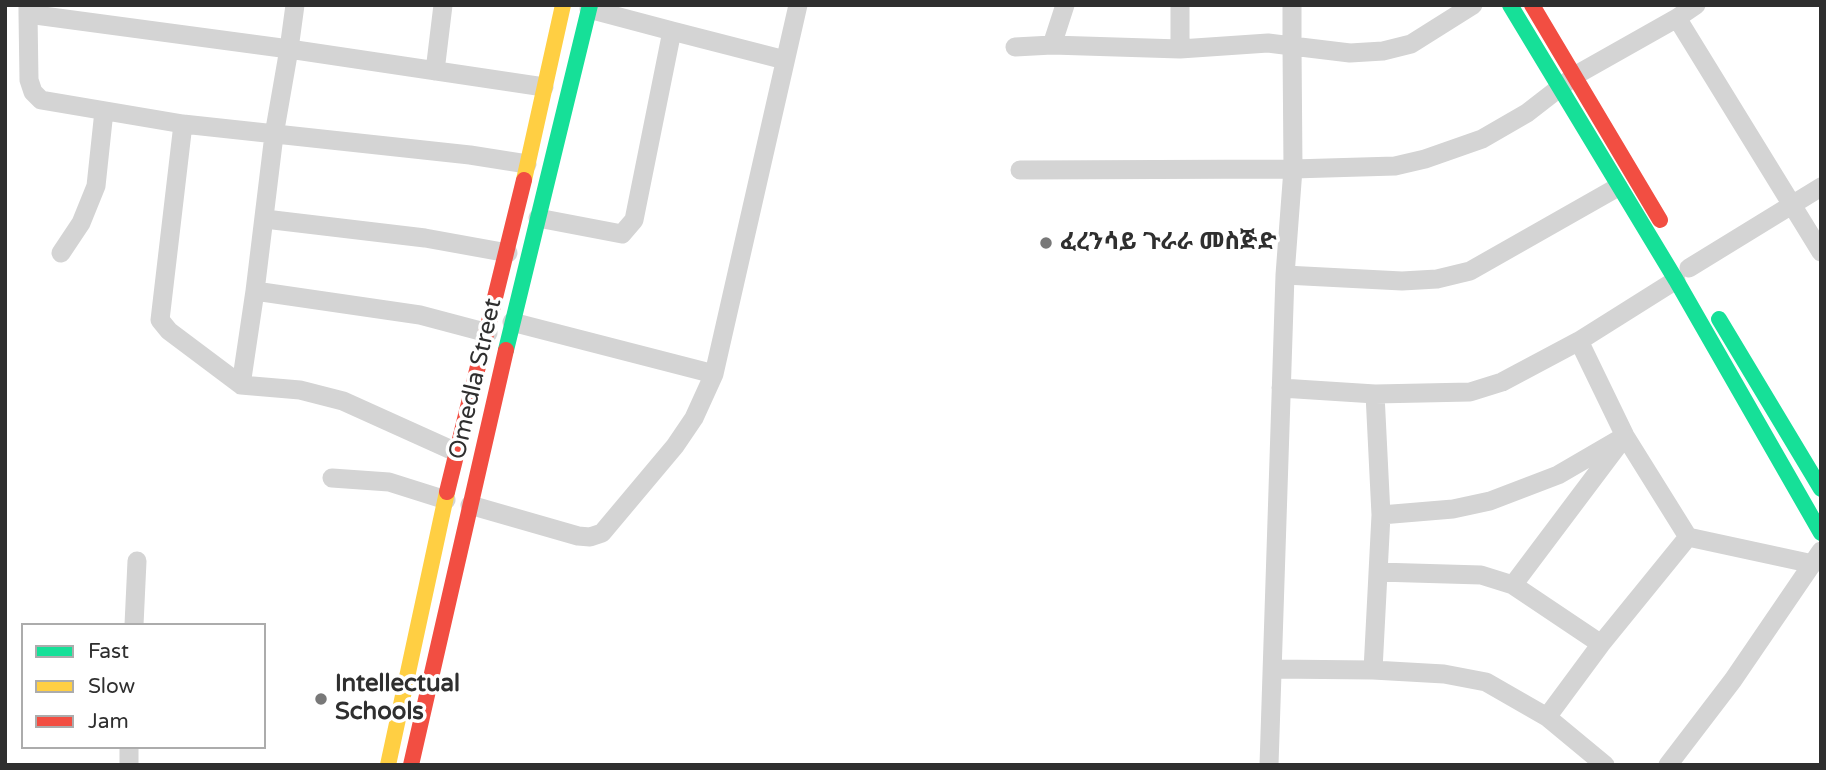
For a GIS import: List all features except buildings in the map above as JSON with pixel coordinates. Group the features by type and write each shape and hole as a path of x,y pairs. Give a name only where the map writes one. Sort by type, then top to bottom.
{"main road":[{"name":"Omedla Street","path":"388,765 456,452 508,253 563,5"},
{"path":"1510,5 1618,187 1686,271 1821,533"},
{"path":"1532,5 1668,234"},
{"name":"Omedla Street","path":"411,765 512,321 589,7"},
{"path":"1709,303 1821,489"}],"street":[{"path":"241,385 274,135 295,5"},
{"path":"435,71 443,5"},
{"path":"470,505 578,536 590,537 602,533 675,446 694,418 714,374 798,5"},
{"path":"1052,45 1065,5"},
{"path":"1180,5 1180,49"},
{"path":"1269,765 1285,275 1293,169 1293,5"},
{"path":"1015,47 1052,45 1180,49 1268,43 1350,53 1383,51 1411,44 1473,5"},
{"path":"1020,170 1293,169 1395,166 1425,159 1482,139 1559,90 1576,75 1696,5"},
{"path":"589,7 785,60"},
{"path":"527,164 470,155 183,124 41,100 33,92 29,80 28,9 544,87"},
{"path":"1677,18 1821,252"},
{"path":"538,218 622,234 629,230 634,220 672,31"},
{"path":"61,253 81,223 96,186 104,111"},
{"path":"183,124 160,320 169,331 241,385 300,390 343,401 456,452"},
{"path":"1285,275 1402,281 1437,279 1470,271 1618,187"},
{"path":"1281,388 1375,394 1470,392 1502,382 1579,341 1821,187"},
{"path":"265,219 425,238 508,253"},
{"path":"255,291 420,314 488,332"},
{"path":"512,321 714,374"},
{"path":"1579,341 1625,436 1689,537 1817,558 1733,680 1668,765"},
{"path":"1373,670 1381,515 1375,394"},
{"path":"1381,515 1453,509 1490,501 1558,475 1625,436"},
{"path":"1513,585 1625,436"},
{"path":"332,478 389,482 446,500"},
{"path":"1547,718 1601,644 1689,537"},
{"path":"134,623 137,561"},
{"path":"1378,572 1482,575 1513,585 1601,644"},
{"path":"1273,669 1444,674 1486,682 1547,718 1605,765"}],"traffic: fast":[{"path":"506,350 590,5"},
{"path":"1510,5 1676,280 1821,533"},
{"path":"1719,319 1821,489"}],"traffic: slow":[{"path":"524,180 563,5"},
{"path":"388,765 447,492"}],"traffic: jam":[{"path":"1532,5 1660,220"},
{"path":"447,492 524,180"},
{"path":"411,765 506,350"}],"place":[{"name":"ፈረንሳይ ጉራራ መስጅድ","path":"1046,243"},
{"name":"Intellectual Schools","path":"321,699"}]}
